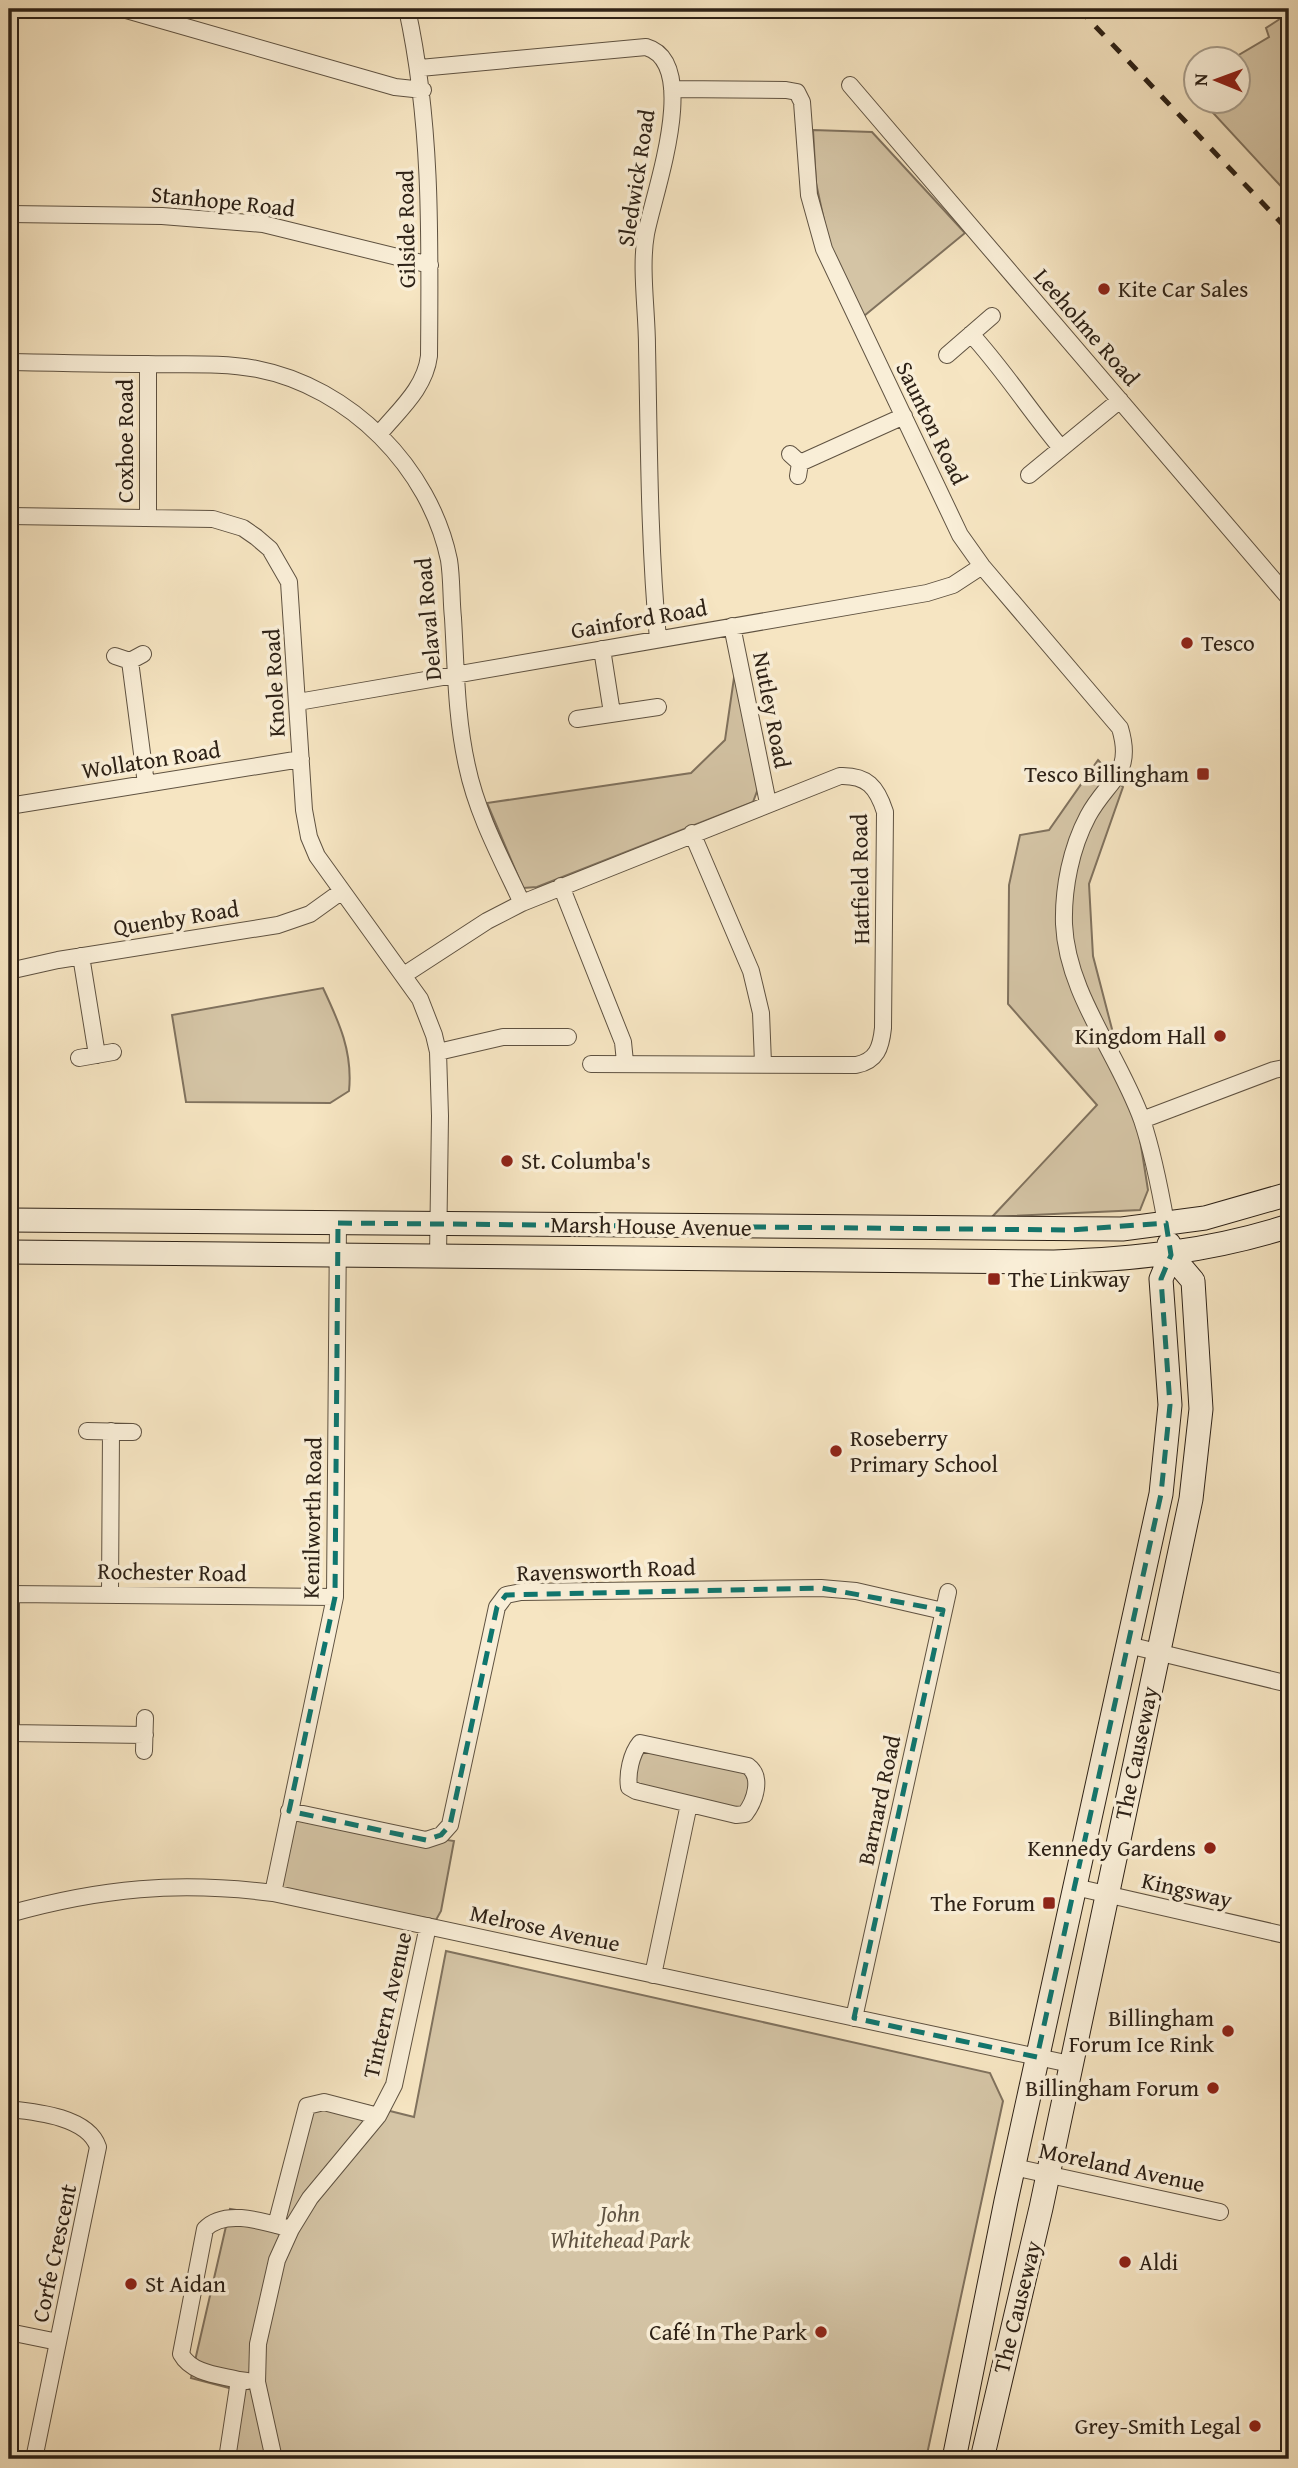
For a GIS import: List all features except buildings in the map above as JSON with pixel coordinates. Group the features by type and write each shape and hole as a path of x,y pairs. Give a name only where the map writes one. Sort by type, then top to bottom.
{"street":[{"path":"123,9 395,87 423,90"},
{"name":"Gilside Road","path":"380,433 419,387 427,372 430,265 423,90 407,9"},
{"name":"Sledwick Road","path":"420,68 646,47 658,50 664,58 672,89 667,153 646,237 648,399 658,639"},
{"name":"Leeholme Road","path":"849,85 1289,598"},
{"name":"Saunton Road","path":"672,89 797,92 804,113 809,195 824,249 960,535 982,566 1120,727 1126,748 1122,772 1089,815 1073,854 1065,895 1064,924 1067,954 1079,985 1142,1120"},
{"name":"Stanhope Road","path":"9,214 162,216 262,223 430,265"},
{"path":"947,355 992,316"},
{"path":"971,334 1002,368 1019,398 1061,448"},
{"name":"Delaval Road","path":"9,362 236,366 274,374 311,388 340,404 380,433 421,490 443,537 449,563 455,674 467,765 477,804 522,903"},
{"name":"Coxhoe Road","path":"148,518 149,364"},
{"path":"1029,475 1120,400"},
{"path":"796,464 904,416"},
{"name":"Knole Road","path":"9,516 227,522 245,529 270,549 289,582 309,837 317,856 404,975 424,1008 438,1052 438,1256"},
{"name":"Gainford Road","path":"298,702 928,593 953,585 982,566"},
{"name":"Nutley Road","path":"732,626 768,803"},
{"path":"601,649 612,713"},
{"path":"129,657 146,784"},
{"path":"577,719 658,706"},
{"name":"Wollaton Road","path":"9,806 301,759"},
{"name":"Hatfield Road","path":"404,975 522,903 561,886 840,776 865,779 880,797 885,812 883,1028 877,1053 865,1063 592,1064"},
{"path":"692,833 755,981 761,1013 763,1063"},
{"path":"561,886 623,1042 625,1062"},
{"name":"Quenby Road","path":"9,971 81,956 278,925 310,914 342,891"},
{"path":"79,1058 105,1053 81,956"},
{"path":"438,1052 503,1037 568,1035"},
{"path":"1166,1223 1142,1120 1274,1069 1289,1067"},
{"name":"Marsh House Avenue","path":"9,1220 1069,1230 1205,1218 1289,1194"},
{"name":"Kenilworth Road","path":"273,1893 335,1597 338,1223"},
{"name":"The Causeway","path":"982,2459 1048,2175 1069,2064 1191,1499 1201,1409 1193,1281 1171,1255 1166,1223"},
{"name":"Marsh House Avenue","path":"9,1252 1055,1262 1171,1255 1215,1247 1289,1226"},
{"name":"The Causeway","path":"954,2459 1037,2057 1161,1494 1168,1442 1168,1355 1161,1279 1171,1255"},
{"path":"87,1431 133,1432"},
{"path":"110,1593 111,1431"},
{"name":"Ravensworth Road","path":"289,1811 426,1840 441,1835 450,1825 497,1607 506,1595 521,1591 821,1588 856,1591 943,1611"},
{"name":"Barnard Road","path":"854,2018 947,1592"},
{"path":"10,1594 10,1733 145,1735"},
{"name":"Rochester Road","path":"10,1594 335,1597"},
{"path":"1128,1646 1289,1684"},
{"path":"640,1743 748,1766 755,1771 757,1780 754,1793 745,1814 689,1804 629,1787 630,1768 635,1749 640,1743"},
{"path":"653,1975 689,1804"},
{"name":"Melrose Avenue","path":"9,1914 74,1897 147,1887 229,1887 273,1893 1069,2064"},
{"name":"Kingsway","path":"1074,1888 1289,1936"},
{"name":"Tintern Avenue","path":"274,2459 257,2382 258,2344 283,2227 378,2116 394,2085 428,1926"},
{"path":"257,2382 196,2370 186,2363 181,2354 205,2229 212,2222 227,2217 283,2227 307,2106 324,2102 378,2116"},
{"name":"Corfe Crescent","path":"9,2109 88,2129 95,2138 97,2158 34,2459"},
{"name":"Moreland Avenue","path":"1014,2167 1220,2213"},
{"path":"9,2332 58,2342"},
{"path":"227,2459 239,2380"}],"highlighted area":[{"path":"338,1223 1069,1230 1166,1223 1171,1255 1161,1279 1170,1405 1161,1494 1037,2057 854,2018 943,1610 821,1588 506,1595 497,1607 450,1825 441,1835 426,1840 289,1811 335,1597"}],"green space":[{"path":"1289,13 1289,195 1216,116 1252,116 1252,47 1269,37 1266,28"},
{"path":"813,130 872,132 965,233 864,316 830,248 816,183"},
{"path":"736,664 759,786 753,802 537,887 523,888 487,803 691,773 725,740"},
{"path":"1098,760 1123,787 1089,884 1093,956 1139,1133 1148,1190 1140,1210 992,1217 1097,1105 1008,1004 1009,885 1020,835 1049,830"},
{"path":"323,988 347,1050 349,1091 330,1103 186,1102 172,1015"},
{"path":"640,1743 755,1771 741,1814 629,1787"},
{"path":"293,1817 454,1841 441,1911 436,1920 279,1889"},
{"name":"John Whitehead Park","path":"446,1951 990,2073 1003,2101 926,2459 223,2459 233,2389 191,2378 230,2209 272,2216 306,2099 366,2105 414,2117"}],"railway":[{"path":"1079,9 1289,231"}],"place":[{"name":"Kite Car Sales","path":"1104,289"},
{"name":"Tesco","path":"1187,643"},
{"name":"Tesco Billingham","path":"1203,774"},
{"name":"Kingdom Hall","path":"1220,1036"},
{"name":"St. Columba's","path":"507,1161"},
{"name":"The Linkway","path":"994,1279"},
{"name":"Roseberry Primary School","path":"836,1451"},
{"name":"Kennedy Gardens","path":"1210,1848"},
{"name":"The Forum","path":"1049,1903"},
{"name":"Billingham Forum Ice Rink","path":"1228,2031"},
{"name":"Billingham Forum","path":"1213,2088"},
{"name":"Aldi","path":"1125,2262"},
{"name":"St Aidan","path":"131,2284"},
{"name":"Café In The Park","path":"821,2332"},
{"name":"Grey-Smith Legal","path":"1255,2426"}]}
